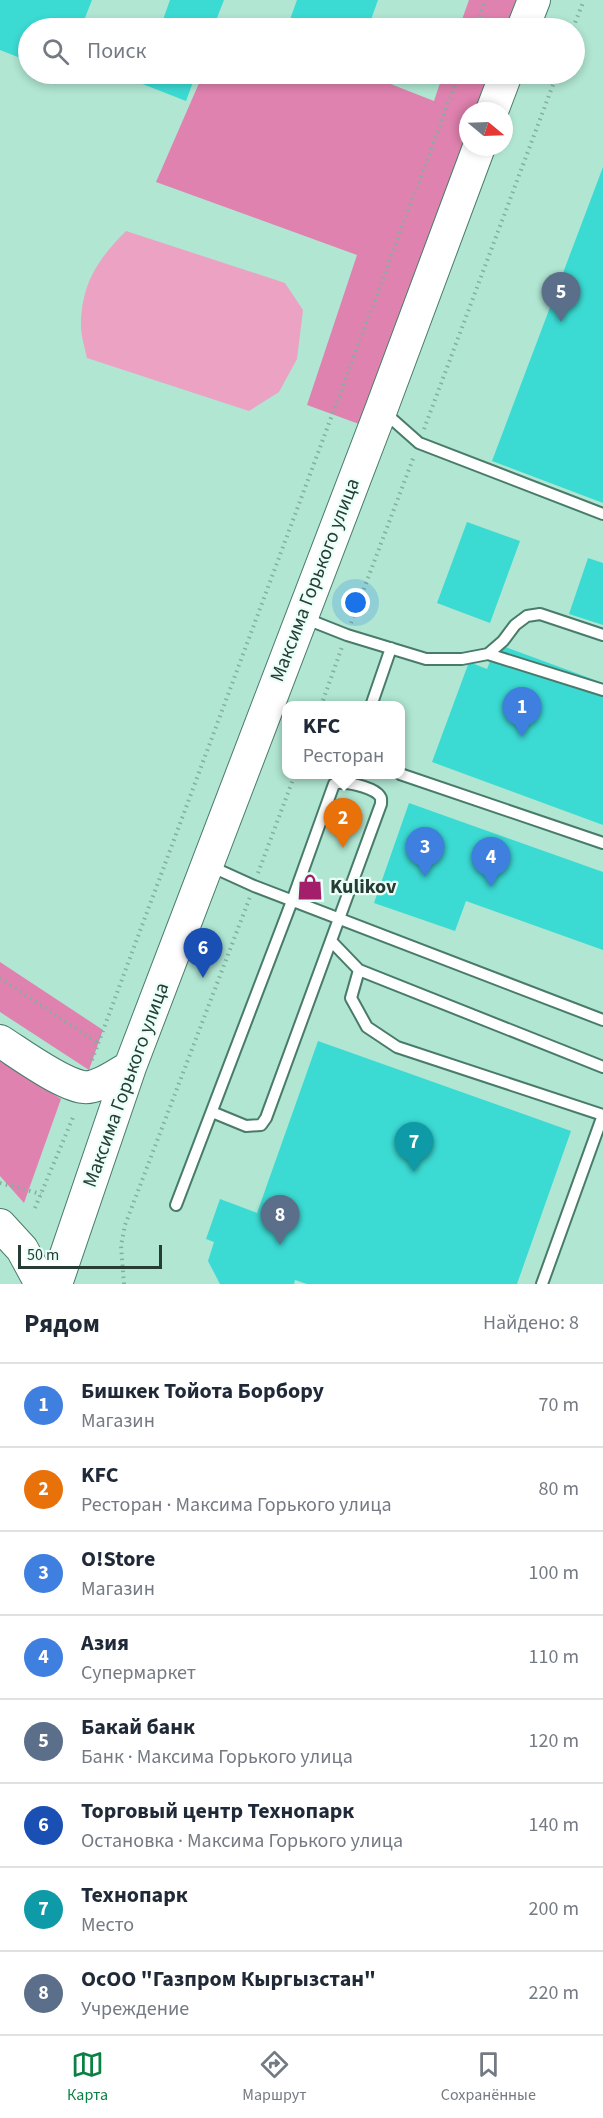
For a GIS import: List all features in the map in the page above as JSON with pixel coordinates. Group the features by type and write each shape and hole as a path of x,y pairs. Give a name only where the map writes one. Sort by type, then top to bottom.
{"main road":[{"path":"527,18 534,0"},
{"path":"495,102 502,84"},
{"name":"Максима Горького улица","path":"56,1284 130,1067 476,156"},
{"path":"0,1041 57,1076 83,1087 96,1085 130,1067"},
{"path":"0,1225 21,1249 40,1284"}],"lane":[{"path":"381,410 419,443 603,514"},
{"path":"488,654 515,625 527,616 540,614 603,635"},
{"path":"300,617 347,635 426,659 462,659 488,654 603,690"},
{"path":"372,701 391,648"},
{"path":"405,776 603,843"},
{"path":"176,1205 334,784 345,782 377,794 381,798 381,804 267,1118 261,1125 246,1126 212,1112"},
{"path":"207,864 292,901 603,1020"},
{"path":"332,942 359,970 603,1066"},
{"path":"359,970 351,998 367,1027 397,1047 603,1115 542,1284"}],"path":[{"path":"479,18 486,0"},
{"path":"577,18 584,0"},
{"path":"89,1070 455,84"},
{"path":"322,701 552,84"},
{"path":"124,1284 121,1246 125,1225 293,779"},
{"path":"0,978 98,1043"},
{"path":"35,1208 74,1115"},
{"path":"0,1183 41,1194"}],"shaded area":[{"path":"469,0 516,0 510,18 463,18"},
{"path":"199,84 391,84 434,101 440,84 485,84 478,102 459,102 459,154 359,424 307,405 357,255 156,182"},
{"path":"126,231 285,283 303,310 297,359 279,392 249,411 87,358 81,326 84,297 99,262"},
{"path":"0,962 103,1030 89,1070 0,1012"},
{"path":"0,1059 61,1099 24,1203 0,1176"}],"building":[{"path":"0,0 92,0 85,18 18,18 18,57 0,50"},
{"path":"170,0 224,0 217,18 164,18"},
{"path":"297,0 378,0 372,18 291,18"},
{"path":"143,84 192,84 186,101"},
{"path":"603,167 603,503 492,461"},
{"path":"467,522 520,541 490,623 437,603"},
{"path":"588,558 603,563 603,625 569,614"},
{"path":"497,644 603,683 603,825 432,762 469,662 487,669"},
{"path":"409,803 603,872 603,950 466,901 455,931 374,903"},
{"path":"318,1041 571,1131 517,1284 307,1284 295,1280 294,1284 220,1284 208,1261 214,1242 206,1239 220,1199 257,1213"}],"place":[{"name":"Бакай банк","path":"561,322"},
{"name":"Бишкек Тойота Борбору","path":"522,737"},
{"name":"KFC","path":"343,848"},
{"name":"O!Store","path":"425,877"},
{"name":"Kulikov","path":"310,887"},
{"name":"Азия","path":"491,887"},
{"name":"Торговый центр Технопарк","path":"203,978"},
{"name":"Технопарк","path":"414,1172"},
{"name":"ОсОО \"Газпром Кыргызстан\"","path":"280,1245"}]}
